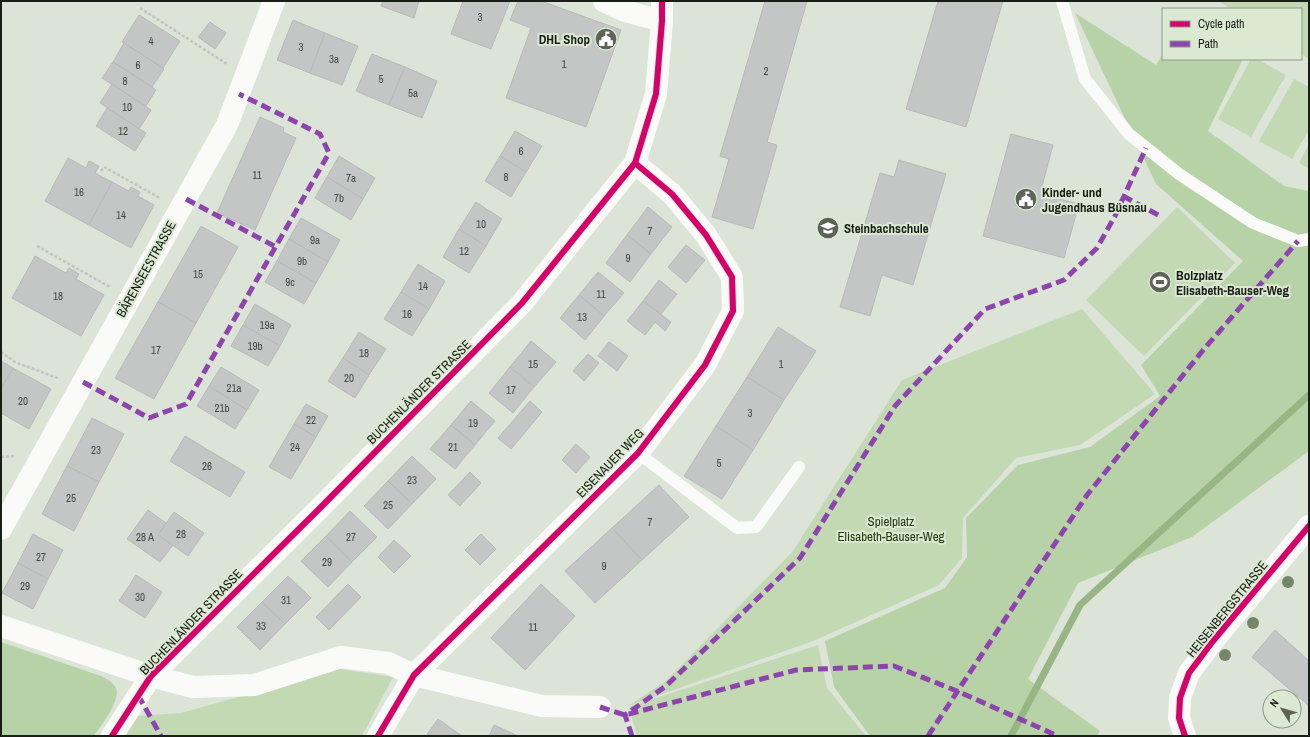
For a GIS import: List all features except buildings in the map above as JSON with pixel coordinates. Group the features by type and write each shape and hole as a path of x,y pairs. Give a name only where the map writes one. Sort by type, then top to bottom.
{"street":[{"name":"BÄRENSEESTRASSE","path":"1,529 227,124 274,1"},
{"path":"604,1 625,11 662,11"},
{"name":"BUCHENLÄNDER STRASSE","path":"112,736 151,676 522,304 635,163 656,94 662,11"},
{"name":"EISENAUER WEG","path":"378,736 414,675 638,453 705,365 733,311 732,277 706,235 672,194 635,163"},
{"name":"HEISENBERGSTRASSE","path":"1185,736 1179,718 1180,698 1189,673 1213,641 1309,526"},
{"path":"1,626 151,676 193,687 254,686 341,657 388,663 414,675 542,706 600,707"}],"lane":[{"path":"1062,1 1085,79 1129,134 1179,174 1253,223 1304,240"},
{"path":"638,453 736,528 756,527 799,467"}],"path":[{"path":"140,8 229,65"},
{"path":"101,171 104,167 163,200"},
{"path":"37,246 113,289"},
{"path":"1,352 15,362 64,382"}],"green space":[{"path":"1218,1 1309,1 1309,59 1302,55 1302,8 1229,8"},
{"path":"1075,13 1156,65 1162,56 1162,60 1243,60 1208,131 1284,186 1309,191 1309,451 1192,537 1078,583 1028,679 1100,731 1097,736 870,736 834,687 825,641 945,588 967,557 966,518 1018,465 1090,447 1160,396 1141,365 1243,261 1156,184"},
{"path":"1250,60 1259,60 1286,75 1251,137 1218,119"},
{"path":"1294,79 1309,87 1309,130 1292,159 1259,141"},
{"path":"1309,144 1309,169 1299,163"},
{"name":"Bolzplatz Elisabeth-Bauser-Weg","path":"1177,207 1235,263 1144,356 1086,300"},
{"name":"Spielplatz Elisabeth-Bauser-Weg","path":"1082,309 1155,394 1080,445 1016,458 963,518 962,558 939,585 813,641 628,706 666,681 793,551 902,380"},
{"path":"1,642 101,676 114,685 117,690 114,703 94,736 1,736"},
{"path":"818,645 827,688 866,736 637,736 629,707"},
{"path":"339,669 393,677 362,736 125,736 138,716 181,713"}],"waterway":[{"path":"1011,736 1080,605 1309,395"}],"marked path":[{"path":"83,382 149,418 186,404 329,153 320,134 239,94"},
{"path":"632,736 625,715 666,686 800,558 895,406 985,309 1064,280 1097,248 1115,216 1146,148"},
{"path":"1123,196 1162,217"},
{"path":"186,199 276,247"},
{"path":"928,736 1087,495 1204,349 1298,241"},
{"path":"600,707 625,715 796,670 894,666 957,691 1058,736"},
{"path":"138,695 161,736"}],"cycle path":[{"path":"112,736 151,676 322,506 522,303 635,163 656,94 662,21 662,1"},
{"path":"378,736 414,675 638,453 705,365 733,311 732,277 706,235 672,194 635,163"},
{"path":"1185,736 1179,718 1180,698 1189,673 1213,641 1309,526"}],"place":[{"name":"DHL Shop","path":"606,39"},
{"name":"Kinder- und Jugendhaus Büsnau","path":"1026,199"},
{"name":"Steinbachschule","path":"828,228"},
{"name":"Bolzplatz Elisabeth-Bauser-Weg","path":"1160,282"}]}
